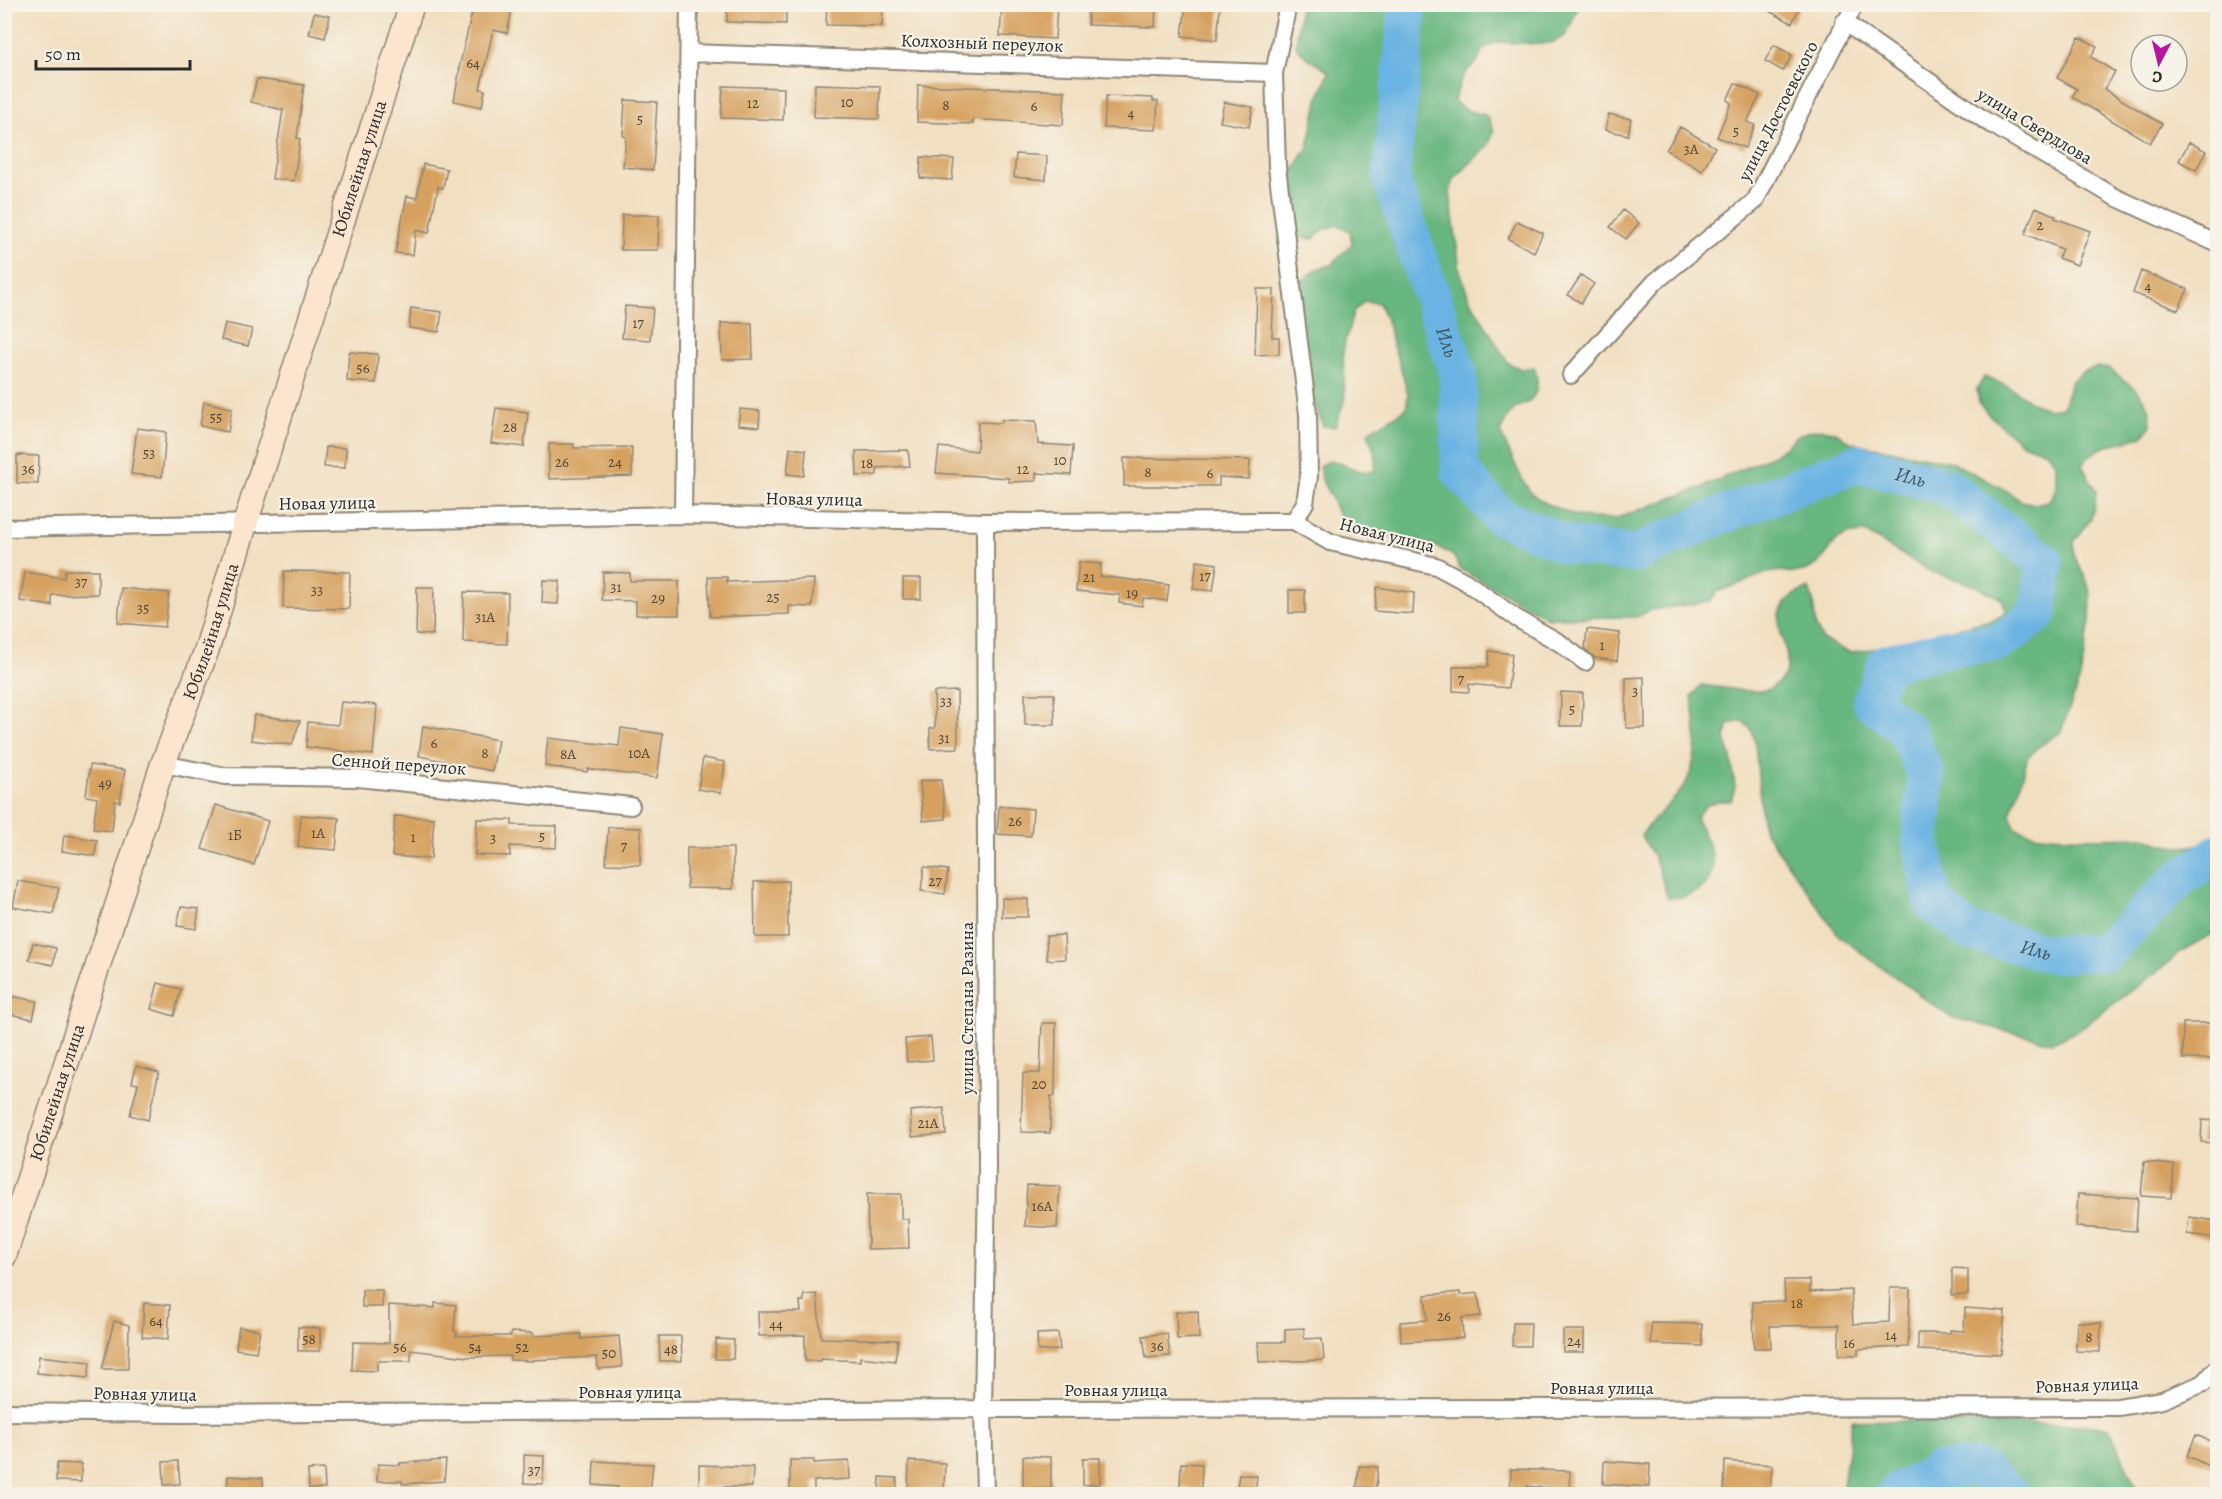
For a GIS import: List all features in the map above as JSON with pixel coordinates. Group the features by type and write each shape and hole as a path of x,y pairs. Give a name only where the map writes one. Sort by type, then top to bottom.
{"street":[{"name":"Юбилейная улица","path":"4,1256 163,764 206,652 412,4"},
{"path":"682,515 689,4"},
{"path":"1288,4 1274,73 1276,167 1308,414 1309,476 1305,503 1294,521"},
{"name":"улица Достоевского","path":"1571,375 1654,282 1755,201 1855,4"},
{"name":"улица Свердлова","path":"1844,22 1986,121 2115,197 2217,244"},
{"name":"Колхозный переулок","path":"689,53 1274,73"},
{"name":"Новая улица","path":"4,528 682,515 985,522 1294,521 1330,542 1436,566 1467,582 1516,618 1560,643 1585,662"},
{"name":"улица Степана Разина","path":"984,1494 987,1171 985,522"},
{"name":"Сенной переулок","path":"163,764 225,776 358,778 631,806"},
{"name":"Ровная улица","path":"4,1412 181,1414 983,1409 2118,1407 2162,1400 2204,1383 2217,1367"}],"green space":[{"path":"1300,5 1579,5 1567,34 1554,42 1540,44 1497,42 1483,49 1477,62 1466,72 1454,101 1465,109 1487,116 1494,132 1488,146 1454,179 1450,192 1460,271 1469,298 1508,363 1521,369 1534,367 1537,377 1536,392 1530,400 1511,413 1500,432 1522,479 1530,492 1543,502 1573,515 1614,519 1703,487 1773,455 1785,448 1795,437 1809,431 1823,429 1836,432 1850,442 1952,462 2007,491 2021,501 2035,504 2049,501 2056,489 2056,463 2046,452 2020,442 1988,414 1979,403 1977,389 1984,377 2009,387 2036,405 2049,409 2063,407 2071,382 2082,372 2097,367 2110,369 2134,388 2150,411 2151,425 2143,436 2102,448 2082,465 2096,491 2091,519 2074,542 2074,555 2091,595 2090,622 2080,678 2061,732 2038,747 2027,759 2010,814 2015,826 2024,831 2056,837 2144,837 2162,844 2181,847 2199,844 2217,836 2217,931 2178,953 2165,966 2077,1031 2052,1042 1950,1017 1840,937 1765,832 1755,742 1752,730 1742,721 1729,724 1725,738 1731,757 1735,787 1731,801 1711,803 1703,808 1696,817 1713,861 1709,879 1700,890 1693,894 1668,898 1655,858 1641,836 1678,794 1691,772 1696,747 1692,696 1702,685 1758,691 1769,689 1779,682 1785,674 1787,656 1779,620 1783,606 1789,599 1809,588 1816,627 1823,640 1849,652 1863,651 1995,619 2007,613 2002,599 1976,586 1930,571 1866,533 1851,534 1838,539 1819,563 1807,570 1794,573 1780,571 1767,573 1717,592 1709,602 1650,610 1637,617 1548,618 1460,569 1454,557 1440,548 1388,535 1362,534 1348,527 1340,517 1323,483 1320,465 1332,460 1360,471 1374,472 1376,458 1368,432 1406,409 1408,395 1389,327 1379,303 1365,301 1354,311 1346,338 1343,352 1345,399 1335,427 1323,426 1313,399 1293,288 1317,269 1331,265 1352,244 1350,231 1338,225 1323,230 1313,239 1299,238 1290,211 1290,183 1293,171 1308,147 1319,96 1329,72 1306,57 1296,47"},
{"path":"1852,1420 2096,1425 2109,1428 2139,1494 1842,1494"}],"building":[{"path":"474,4 513,4 507,33 493,30 480,89 485,90 482,107 454,101"},
{"path":"727,4 786,4 786,24 727,22"},
{"path":"827,4 883,4 882,26 826,25"},
{"path":"1002,4 1057,7 1055,39 1000,36"},
{"path":"1088,4 1156,4 1155,27 1088,25"},
{"path":"1186,4 1220,8 1217,40 1182,36"},
{"path":"1755,4 1801,4 1792,23"},
{"path":"314,13 330,16 325,38 309,34"},
{"path":"2079,37 2097,46 2091,57 2115,72 2104,89 2162,124 2150,143 2072,97 2077,89 2057,78"},
{"path":"1774,45 1792,55 1783,71 1765,61"},
{"path":"257,79 304,85 294,181 272,179 283,110 251,102"},
{"path":"1735,83 1760,95 1747,122 1755,125 1745,148 1717,137 1731,103 1727,100"},
{"path":"815,84 880,86 879,119 814,117"},
{"path":"918,85 1065,91 1063,125 973,119 973,124 917,122"},
{"path":"723,86 784,88 783,120 721,118"},
{"path":"1106,96 1153,98 1153,101 1158,101 1156,130 1104,128"},
{"path":"625,100 657,102 653,170 623,167 626,137 623,136"},
{"path":"1224,102 1253,107 1249,127 1220,122"},
{"path":"1609,114 1631,119 1628,135 1605,130"},
{"path":"1680,127 1715,147 1702,171 1666,150"},
{"path":"2189,142 2206,151 2196,170 2179,161"},
{"path":"1016,154 1047,156 1046,180 1014,177"},
{"path":"921,157 954,159 952,180 920,178"},
{"path":"423,164 447,169 443,188 438,187 429,233 416,230 413,255 395,253 407,196 417,198"},
{"path":"2036,207 2056,216 2055,218 2090,231 2077,265 2058,258 2062,249 2025,234"},
{"path":"1623,210 1639,223 1626,239 1610,227"},
{"path":"622,215 659,215 658,250 621,250"},
{"path":"1517,221 1543,233 1534,252 1508,239"},
{"path":"2141,271 2188,289 2178,310 2133,293"},
{"path":"1581,275 1594,284 1581,303 1568,295"},
{"path":"1257,289 1274,289 1272,337 1279,337 1279,354 1255,355"},
{"path":"625,306 653,308 650,340 622,338"},
{"path":"411,308 442,312 439,332 409,328"},
{"path":"225,323 252,329 248,346 221,340"},
{"path":"721,323 752,323 753,359 722,360"},
{"path":"349,352 378,354 376,383 347,381"},
{"path":"204,402 232,408 228,432 200,426"},
{"path":"496,408 528,412 524,447 491,443"},
{"path":"740,409 760,411 759,427 738,425"},
{"path":"1002,420 1036,421 1038,444 1073,446 1071,475 1036,473 1036,481 1009,482 1009,478 936,473 939,447 977,451 978,422 1001,423"},
{"path":"137,428 166,432 162,477 131,474"},
{"path":"549,444 574,444 574,448 632,447 632,476 549,479"},
{"path":"326,447 346,448 345,468 324,467"},
{"path":"790,448 806,450 804,476 787,474"},
{"path":"908,450 910,466 877,468 877,475 857,476 856,451"},
{"path":"17,455 39,456 38,484 17,483"},
{"path":"1124,458 1250,460 1249,479 1219,477 1219,486 1124,486"},
{"path":"1197,561 1217,564 1213,591 1193,589"},
{"path":"1079,562 1101,564 1100,576 1169,585 1167,601 1143,598 1142,606 1119,603 1120,595 1076,591"},
{"path":"65,570 98,570 98,594 52,595 52,606 20,601 25,572 64,578"},
{"path":"284,571 350,572 349,609 283,608"},
{"path":"603,572 630,573 630,581 679,581 679,615 636,615 636,601 602,600"},
{"path":"708,577 727,577 727,582 814,579 812,607 789,606 789,614 710,617"},
{"path":"903,578 921,578 921,599 903,599"},
{"path":"543,580 560,581 558,604 542,603"},
{"path":"417,587 434,587 433,635 416,634"},
{"path":"1377,587 1414,593 1413,614 1374,611"},
{"path":"121,588 169,593 165,627 118,623"},
{"path":"1289,590 1305,590 1305,613 1289,613"},
{"path":"464,592 508,593 507,644 463,642"},
{"path":"1587,629 1620,633 1617,661 1595,658 1585,649"},
{"path":"1489,651 1512,654 1508,688 1469,684 1469,692 1453,691 1453,667 1488,667"},
{"path":"1644,677 1645,728 1626,728 1626,678"},
{"path":"957,691 958,748 930,749 930,728 935,728 934,692"},
{"path":"1561,692 1583,693 1582,726 1560,726"},
{"path":"1025,694 1054,694 1055,725 1025,725"},
{"path":"341,702 377,705 373,755 306,747 308,722 338,725"},
{"path":"254,715 300,721 292,745 251,740"},
{"path":"423,726 498,740 492,771 419,756"},
{"path":"621,728 663,734 657,778 545,766 548,738 619,746"},
{"path":"703,758 725,762 721,793 698,789"},
{"path":"90,765 125,770 120,802 115,801 112,831 93,829 97,798 86,796"},
{"path":"941,780 946,819 923,821 920,781"},
{"path":"216,805 268,821 254,865 202,849"},
{"path":"999,806 1033,809 1031,836 997,834"},
{"path":"301,815 339,818 336,850 298,847"},
{"path":"395,816 434,818 431,859 392,856"},
{"path":"477,819 512,820 512,825 557,826 556,848 510,846 510,856 475,855"},
{"path":"608,827 641,828 640,865 606,864"},
{"path":"64,835 97,840 95,856 62,851"},
{"path":"687,848 733,848 733,889 687,888"},
{"path":"924,867 948,870 945,894 921,891"},
{"path":"18,881 59,888 53,914 13,907"},
{"path":"788,881 788,937 755,937 754,882"},
{"path":"1002,898 1028,899 1028,917 1002,917"},
{"path":"181,907 199,909 196,929 177,926"},
{"path":"1064,935 1065,959 1047,960 1046,936"},
{"path":"33,943 56,948 53,965 29,960"},
{"path":"158,983 181,989 174,1016 151,1009"},
{"path":"7,995 37,1001 33,1019 4,1013"},
{"path":"1042,1023 1056,1023 1055,1096 1051,1096 1050,1133 1021,1132 1023,1073 1040,1073"},
{"path":"2183,1023 2215,1023 2215,1059 2183,1059"},
{"path":"931,1037 933,1060 907,1062 905,1039"},
{"path":"136,1066 159,1072 148,1120 130,1115 138,1084 132,1083"},
{"path":"944,1108 946,1134 912,1137 910,1111"},
{"path":"2202,1120 2217,1121 2217,1143 2201,1142"},
{"path":"2144,1162 2174,1165 2171,1198 2141,1196"},
{"path":"1027,1185 1060,1186 1057,1228 1025,1226"},
{"path":"867,1194 901,1194 901,1219 908,1219 909,1248 868,1249"},
{"path":"2078,1194 2138,1198 2136,1231 2076,1227"},
{"path":"2189,1217 2217,1221 2217,1238 2187,1234"},
{"path":"1952,1268 1968,1269 1968,1295 1952,1295"},
{"path":"1784,1280 1810,1280 1810,1292 1851,1290 1853,1324 1889,1322 1890,1288 1910,1288 1908,1347 1858,1349 1858,1355 1839,1355 1839,1325 1770,1326 1771,1348 1754,1348 1753,1302 1785,1301"},
{"path":"362,1290 382,1290 382,1307 362,1307"},
{"path":"1460,1292 1460,1295 1478,1293 1481,1316 1462,1318 1463,1338 1401,1342 1400,1322 1427,1320 1425,1295"},
{"path":"817,1294 821,1338 898,1340 895,1361 860,1357 860,1361 821,1359 821,1361 805,1361 805,1335 759,1336 758,1312 801,1312 800,1301 804,1301 804,1295"},
{"path":"144,1303 170,1305 168,1339 142,1337"},
{"path":"435,1303 456,1305 454,1331 457,1332 456,1336 511,1336 511,1332 533,1333 533,1336 581,1334 581,1339 619,1336 622,1367 598,1369 597,1357 532,1361 510,1360 510,1356 468,1357 411,1350 411,1361 377,1361 377,1371 352,1370 353,1342 389,1343 389,1305 435,1308"},
{"path":"1965,1308 2005,1311 2001,1354 1918,1350 1918,1333 1964,1331"},
{"path":"1198,1311 1199,1338 1177,1339 1176,1312"},
{"path":"114,1321 129,1325 128,1369 102,1369"},
{"path":"2077,1322 2101,1323 2100,1352 2076,1351"},
{"path":"1513,1323 1531,1323 1530,1346 1512,1346"},
{"path":"1651,1323 1702,1324 1702,1346 1651,1344"},
{"path":"239,1327 260,1330 256,1352 236,1349"},
{"path":"298,1327 320,1328 320,1351 298,1351"},
{"path":"1304,1328 1304,1339 1322,1338 1324,1360 1259,1362 1258,1342 1285,1342 1285,1329"},
{"path":"1563,1330 1584,1330 1584,1352 1563,1352"},
{"path":"1058,1333 1060,1350 1038,1351 1037,1334"},
{"path":"1167,1333 1170,1356 1146,1358 1143,1336"},
{"path":"659,1336 681,1336 682,1361 660,1361"},
{"path":"716,1339 734,1340 733,1359 715,1359"},
{"path":"39,1356 90,1362 88,1378 37,1373"},
{"path":"2196,1435 2217,1444 2217,1469 2187,1456"},
{"path":"524,1455 544,1456 543,1484 524,1483"},
{"path":"1023,1456 1051,1457 1051,1489 1023,1488"},
{"path":"1083,1458 1100,1458 1100,1484 1083,1485"},
{"path":"446,1460 444,1481 402,1484 402,1481 377,1481 378,1464 400,1465 400,1463"},
{"path":"790,1460 814,1460 814,1463 849,1461 850,1479 814,1481 814,1494 790,1494"},
{"path":"178,1461 180,1484 164,1485 163,1462"},
{"path":"594,1461 653,1464 650,1494 617,1494 618,1487 593,1485"},
{"path":"909,1461 945,1463 944,1490 908,1489"},
{"path":"1604,1461 1650,1464 1649,1487 1603,1484"},
{"path":"1725,1461 1772,1465 1770,1494 1724,1494"},
{"path":"57,1463 81,1464 81,1482 56,1481"},
{"path":"1181,1463 1202,1464 1201,1489 1180,1488"},
{"path":"699,1465 753,1467 752,1487 699,1487"},
{"path":"1359,1466 1378,1467 1376,1488 1357,1487"},
{"path":"324,1469 325,1488 309,1489 308,1470"},
{"path":"1511,1469 1570,1471 1569,1490 1527,1486 1527,1490 1510,1489"},
{"path":"1239,1474 1257,1476 1255,1494 1236,1494"},
{"path":"228,1476 263,1478 263,1494 227,1494"},
{"path":"880,1477 897,1478 897,1494 879,1494"}],"waterway":[{"name":"Иль","path":"1408,4 1391,178 1458,373 1460,471 1500,516 1567,545 1634,554 1719,516 1858,463 1946,486 2045,562 2038,614 2000,642 1947,648 1886,663 1871,702 1906,729 1926,774 1921,840 1933,903 1968,931 2052,954 2105,952 2180,878 2218,853"},
{"name":"Иль","path":"1895,1494 1939,1470 1979,1468 2011,1494"}]}
